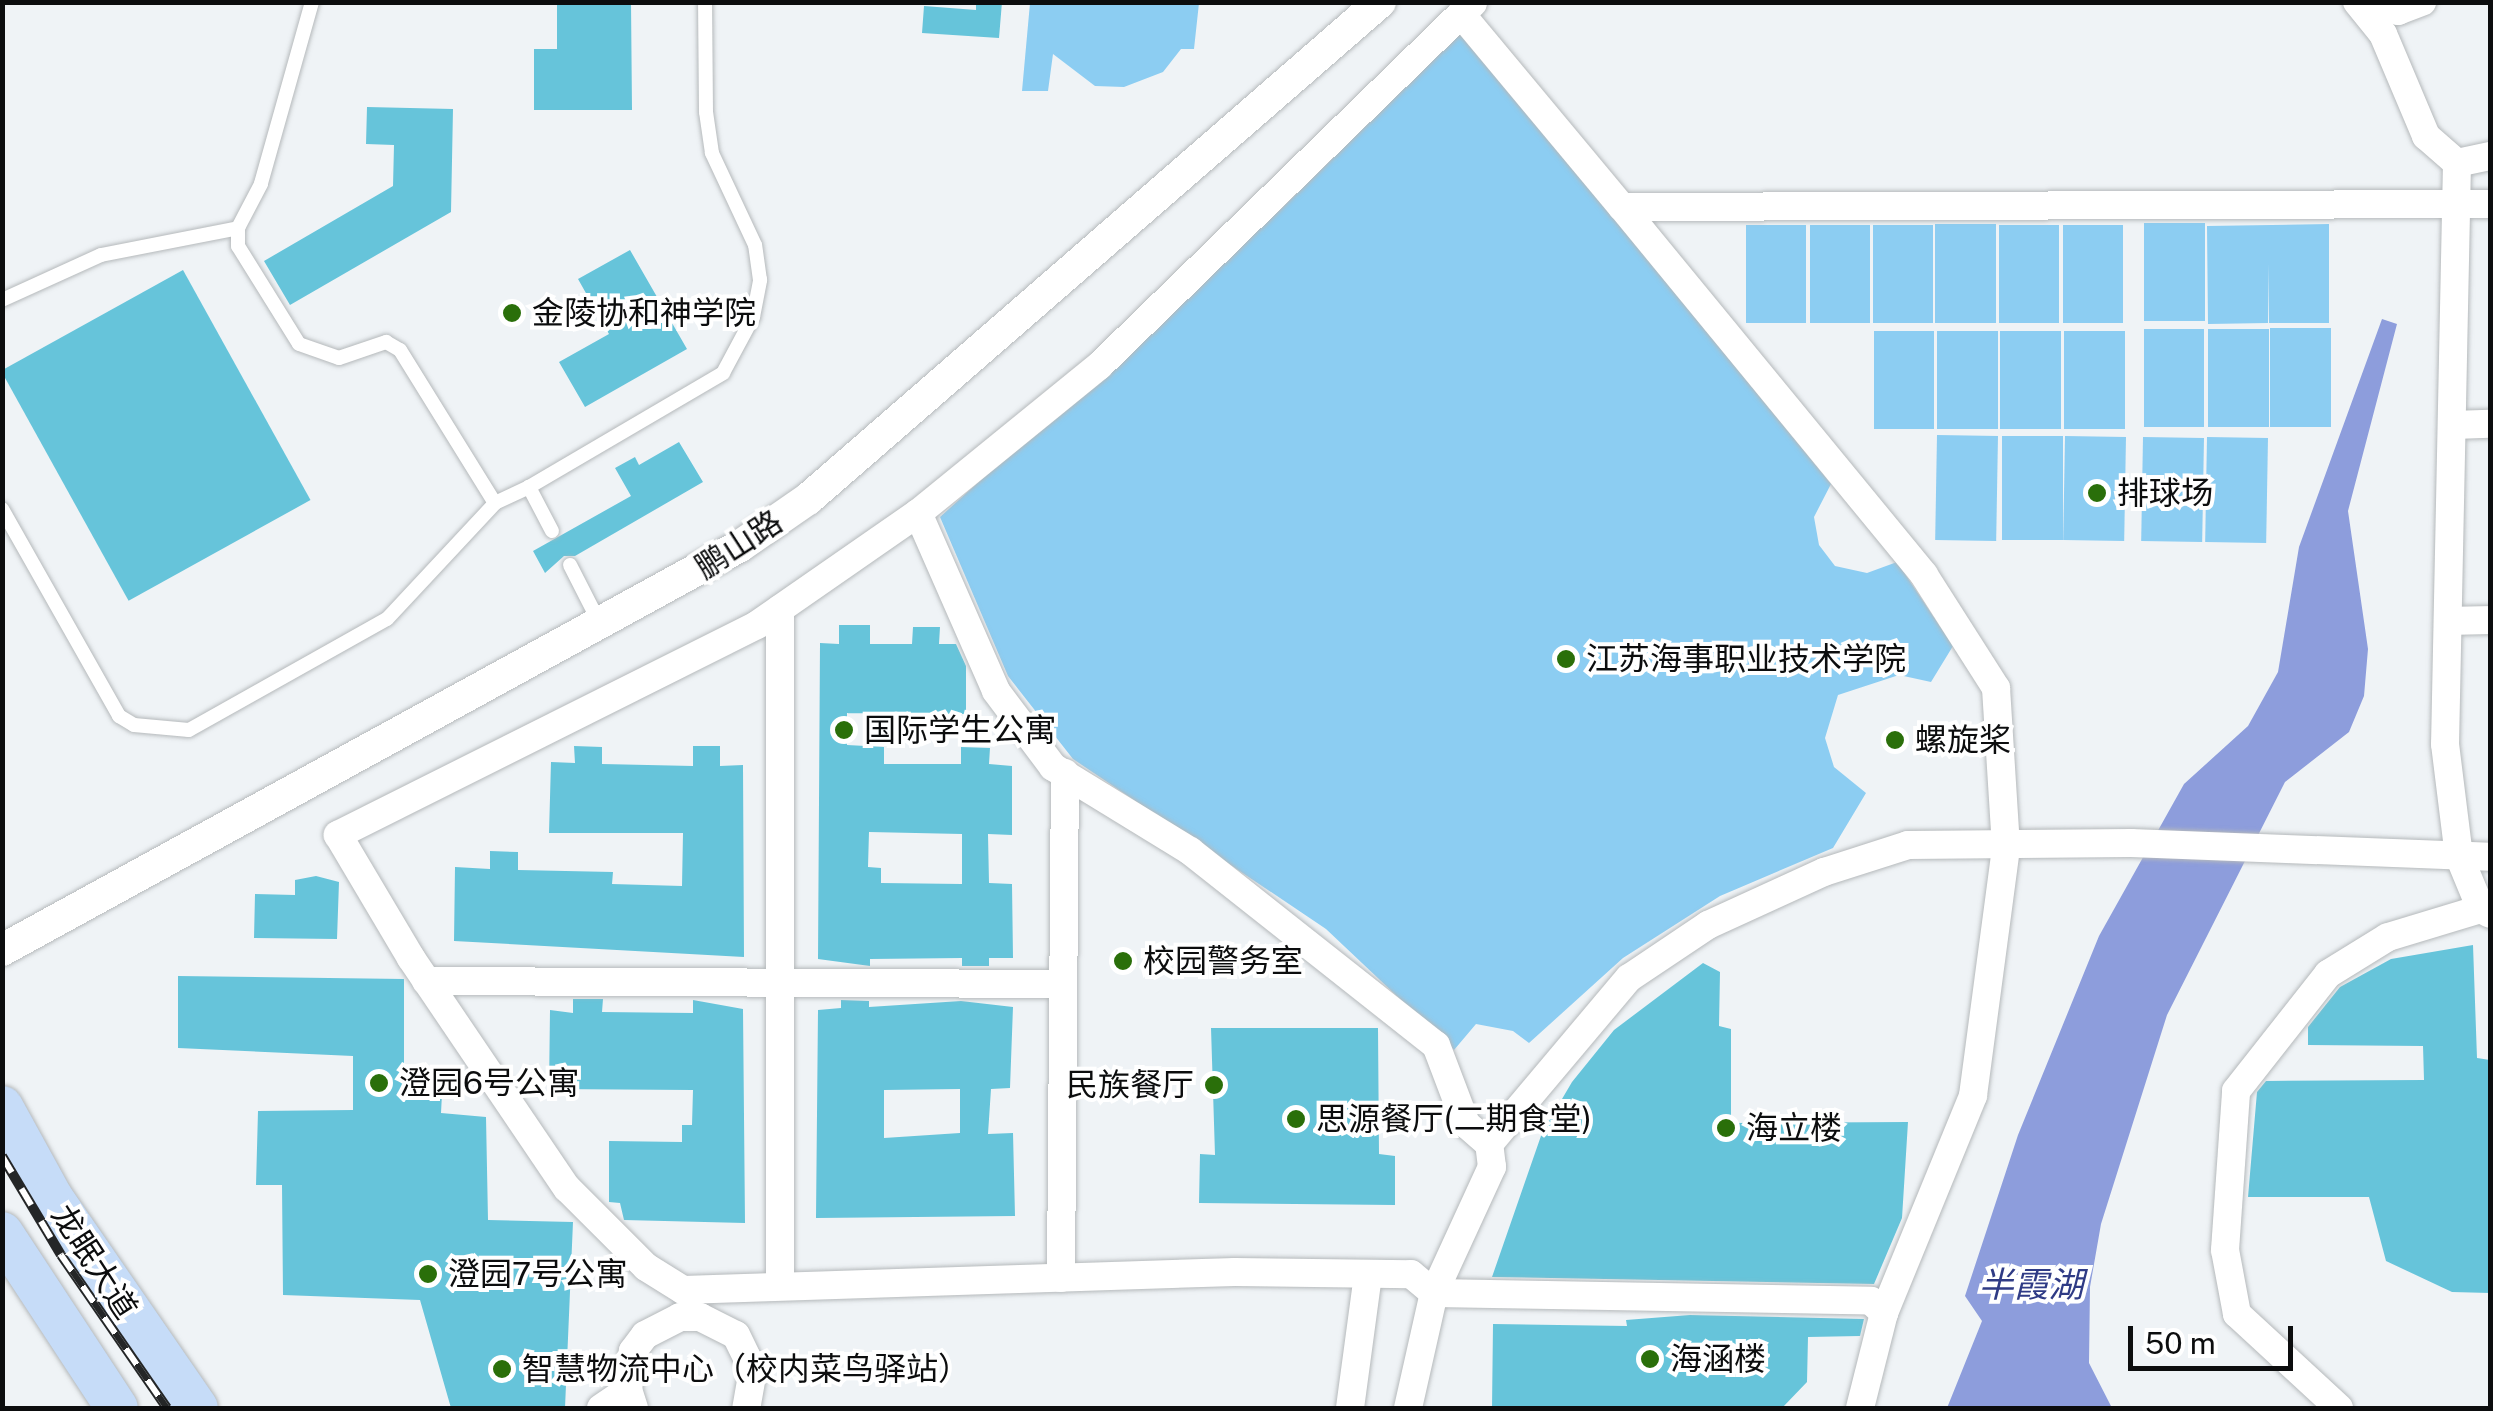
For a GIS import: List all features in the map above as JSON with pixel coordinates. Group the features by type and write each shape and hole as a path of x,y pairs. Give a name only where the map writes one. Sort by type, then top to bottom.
{"main road":[{"name":"龙眠大道","path":"2,1107 52,1198 197,1408"},
{"name":"龙眠大道","path":"2,1233 117,1408"}],"street":[{"name":"鹏山路","path":"2,950 601,627 808,499 1380,2"},
{"path":"2339,1408 2236,1314 2225,1250 2236,1092 2328,974 2388,936 2487,904 2459,856 2445,744 2457,163 2426,136 2383,34 2357,2"},
{"path":"2386,2 2398,11 2422,2"},
{"path":"746,1408 753,1370 736,1335 682,1304 566,1188 426,981 338,835 780,609 918,513 1099,366 1468,8 1622,207 1924,575 1996,688 2006,848 1973,1096 1884,1314 1860,1408"},
{"path":"2457,163 2490,156"},
{"path":"1622,207 2490,204"},
{"path":"2453,425 2490,424"},
{"path":"918,513 996,691 1064,774 1190,851 1436,1044 1466,1124 1489,1144 1492,1166 1434,1292 1408,1408"},
{"path":"780,609 780,1285"},
{"path":"2448,621 2490,620"},
{"path":"1061,1278 1064,774"},
{"path":"1489,1144 1629,978 1708,925 1863,857 1908,844 2006,848 2131,844 2490,857"},
{"path":"426,981 1063,984"},
{"path":"1350,1408 1368,1274"},
{"path":"602,1408 631,1400 628,1370 645,1335 682,1304 780,1285 1411,1274 1434,1292 1871,1301 1884,1314"}],"lane":[{"path":"312,2 261,184 238,228 238,246 299,344 339,358 374,344 400,350 495,503"},
{"path":"2,509 119,716 134,726 189,730 387,619 495,503 723,373 753,318 760,280 754,245 712,153 706,112 705,2"},
{"path":"2,300 101,255 238,228"},
{"path":"529,487 552,530"},
{"path":"570,566 601,627"}],"shaded area":[{"path":"1030,3 1199,3 1194,49 1181,49 1163,72 1124,87 1095,86 1053,54 1048,91 1022,91"},
{"path":"1462,32 1831,484 1814,517 1819,545 1835,566 1867,573 1897,562 1953,646 1931,682 1899,675 1838,695 1825,738 1834,767 1866,793 1833,848 1720,896 1623,958 1529,1043 1513,1031 1476,1024 1454,1050 1326,929 1073,759 1008,676 940,517 1280,210"},
{"path":"2144,223 2205,223 2205,321 2144,321"},
{"path":"1935,224 1996,224 1996,323 1935,323"},
{"path":"2329,224 2329,323 2269,323 2268,263 2268,323 2208,324 2207,226"},
{"path":"1746,225 1806,225 1806,323 1746,323"},
{"path":"1810,225 1870,225 1870,323 1810,323"},
{"path":"1873,225 1933,225 1933,323 1873,323"},
{"path":"1999,225 2059,225 2059,323 1999,323"},
{"path":"2063,225 2123,225 2123,323 2063,323"},
{"path":"2270,328 2331,328 2331,427 2270,427"},
{"path":"2144,329 2204,329 2204,427 2144,427"},
{"path":"2208,329 2269,329 2269,427 2208,427"},
{"path":"1874,331 1934,331 1934,429 1874,429"},
{"path":"1937,331 1998,331 1998,429 1937,429"},
{"path":"2000,331 2061,331 2061,429 2000,429"},
{"path":"2064,331 2125,331 2125,429 2064,429"},
{"path":"1937,435 1998,436 1996,541 1935,540"},
{"path":"2002,436 2063,436 2063,540 2002,540"},
{"path":"2065,436 2126,437 2124,541 2063,540"},
{"path":"2143,437 2204,438 2202,542 2141,541"},
{"path":"2207,437 2268,438 2266,543 2205,542"}],"water":[{"name":"半霞湖","path":"2382,319 2397,324 2348,511 2368,649 2364,696 2349,732 2285,782 2167,1015 2101,1224 2090,1287 2089,1363 2112,1408 1947,1408 1982,1321 1965,1296 2018,1135 2099,936 2184,784 2248,726 2278,672 2299,547"}],"building":[{"path":"557,2 631,2 632,110 534,110 534,49 557,49"},
{"path":"976,2 1002,2 999,38 922,33 924,6 976,10"},
{"path":"367,107 453,109 451,212 290,305 264,261 393,186 394,145 366,144"},
{"path":"630,250 687,349 585,407 559,362 609,334 578,279"},
{"path":"183,270 311,500 129,601 2,370"},
{"path":"679,442 703,482 575,556 564,556 545,573 533,551 631,496 615,468 635,457 639,465"},
{"path":"839,625 870,625 870,644 912,644 913,627 940,627 939,644 956,644 966,666 966,714 847,713 847,745 884,747 884,764 961,764 961,747 990,748 989,764 1012,766 1012,835 988,834 989,883 1012,884 1013,958 989,958 989,966 962,966 962,958 870,959 870,966 818,959 820,643 839,644","holes":["869,832 962,834 962,884 881,883 881,868 868,867"]},
{"path":"574,746 602,747 602,764 693,766 693,746 720,746 720,766 743,765 744,957 454,941 455,867 490,869 490,851 518,852 518,870 613,872 612,884 682,886 683,833 549,833 551,762 575,763"},
{"path":"316,876 339,882 337,939 254,938 255,894 295,895 295,880"},
{"path":"2473,945 2477,1058 2490,1060 2490,1293 2452,1292 2386,1261 2369,1197 2248,1197 2257,1092 2266,1081 2424,1080 2423,1046 2308,1045 2308,1027 2340,987 2391,959"},
{"name":"海立楼","path":"1703,963 1720,972 1719,1026 1731,1029 1731,1123 1908,1122 1902,1218 1874,1284 1492,1277 1542,1133 1572,1082 1614,1030"},
{"path":"178,976 404,979 404,1090 442,1094 441,1113 486,1117 488,1220 573,1222 565,1408 451,1408 420,1300 283,1295 282,1185 256,1185 258,1111 353,1110 353,1056 178,1048"},
{"path":"573,999 603,999 602,1012 693,1013 693,1000 743,1009 745,1223 624,1220 620,1203 609,1202 609,1141 682,1142 682,1125 692,1125 693,1090 549,1089 550,1010 573,1013"},
{"path":"841,1000 869,1001 869,1007 961,1001 1013,1007 1010,1088 991,1089 988,1134 1013,1133 1015,1216 816,1218 818,1010 841,1008","holes":["960,1089 960,1133 884,1138 884,1090"]},
{"name":"思源餐厅(二期食堂)","path":"1211,1028 1378,1028 1379,1154 1395,1156 1395,1205 1199,1203 1200,1154 1215,1155"},
{"name":"海涵楼","path":"1690,1315 1864,1319 1860,1336 1808,1337 1807,1382 1782,1408 1492,1408 1493,1324 1627,1326 1626,1320"}],"railway":[{"path":"2,1156 61,1255 167,1408"}],"place":[{"name":"金陵协和神学院","path":"512,313"},
{"name":"排球场","path":"2097,493"},
{"name":"江苏海事职业技术学院","path":"1566,659"},
{"name":"国际学生公寓","path":"844,730"},
{"name":"螺旋桨","path":"1895,740"},
{"name":"校园警务室","path":"1123,961"},
{"name":"澄园6号公寓","path":"379,1083"},
{"name":"民族餐厅","path":"1214,1085"},
{"name":"思源餐厅(二期食堂)","path":"1296,1119"},
{"name":"海立楼","path":"1726,1128"},
{"name":"澄园7号公寓","path":"428,1274"},
{"name":"海涵楼","path":"1650,1359"},
{"name":"智慧物流中心（校内菜鸟驿站）","path":"502,1369"}]}
